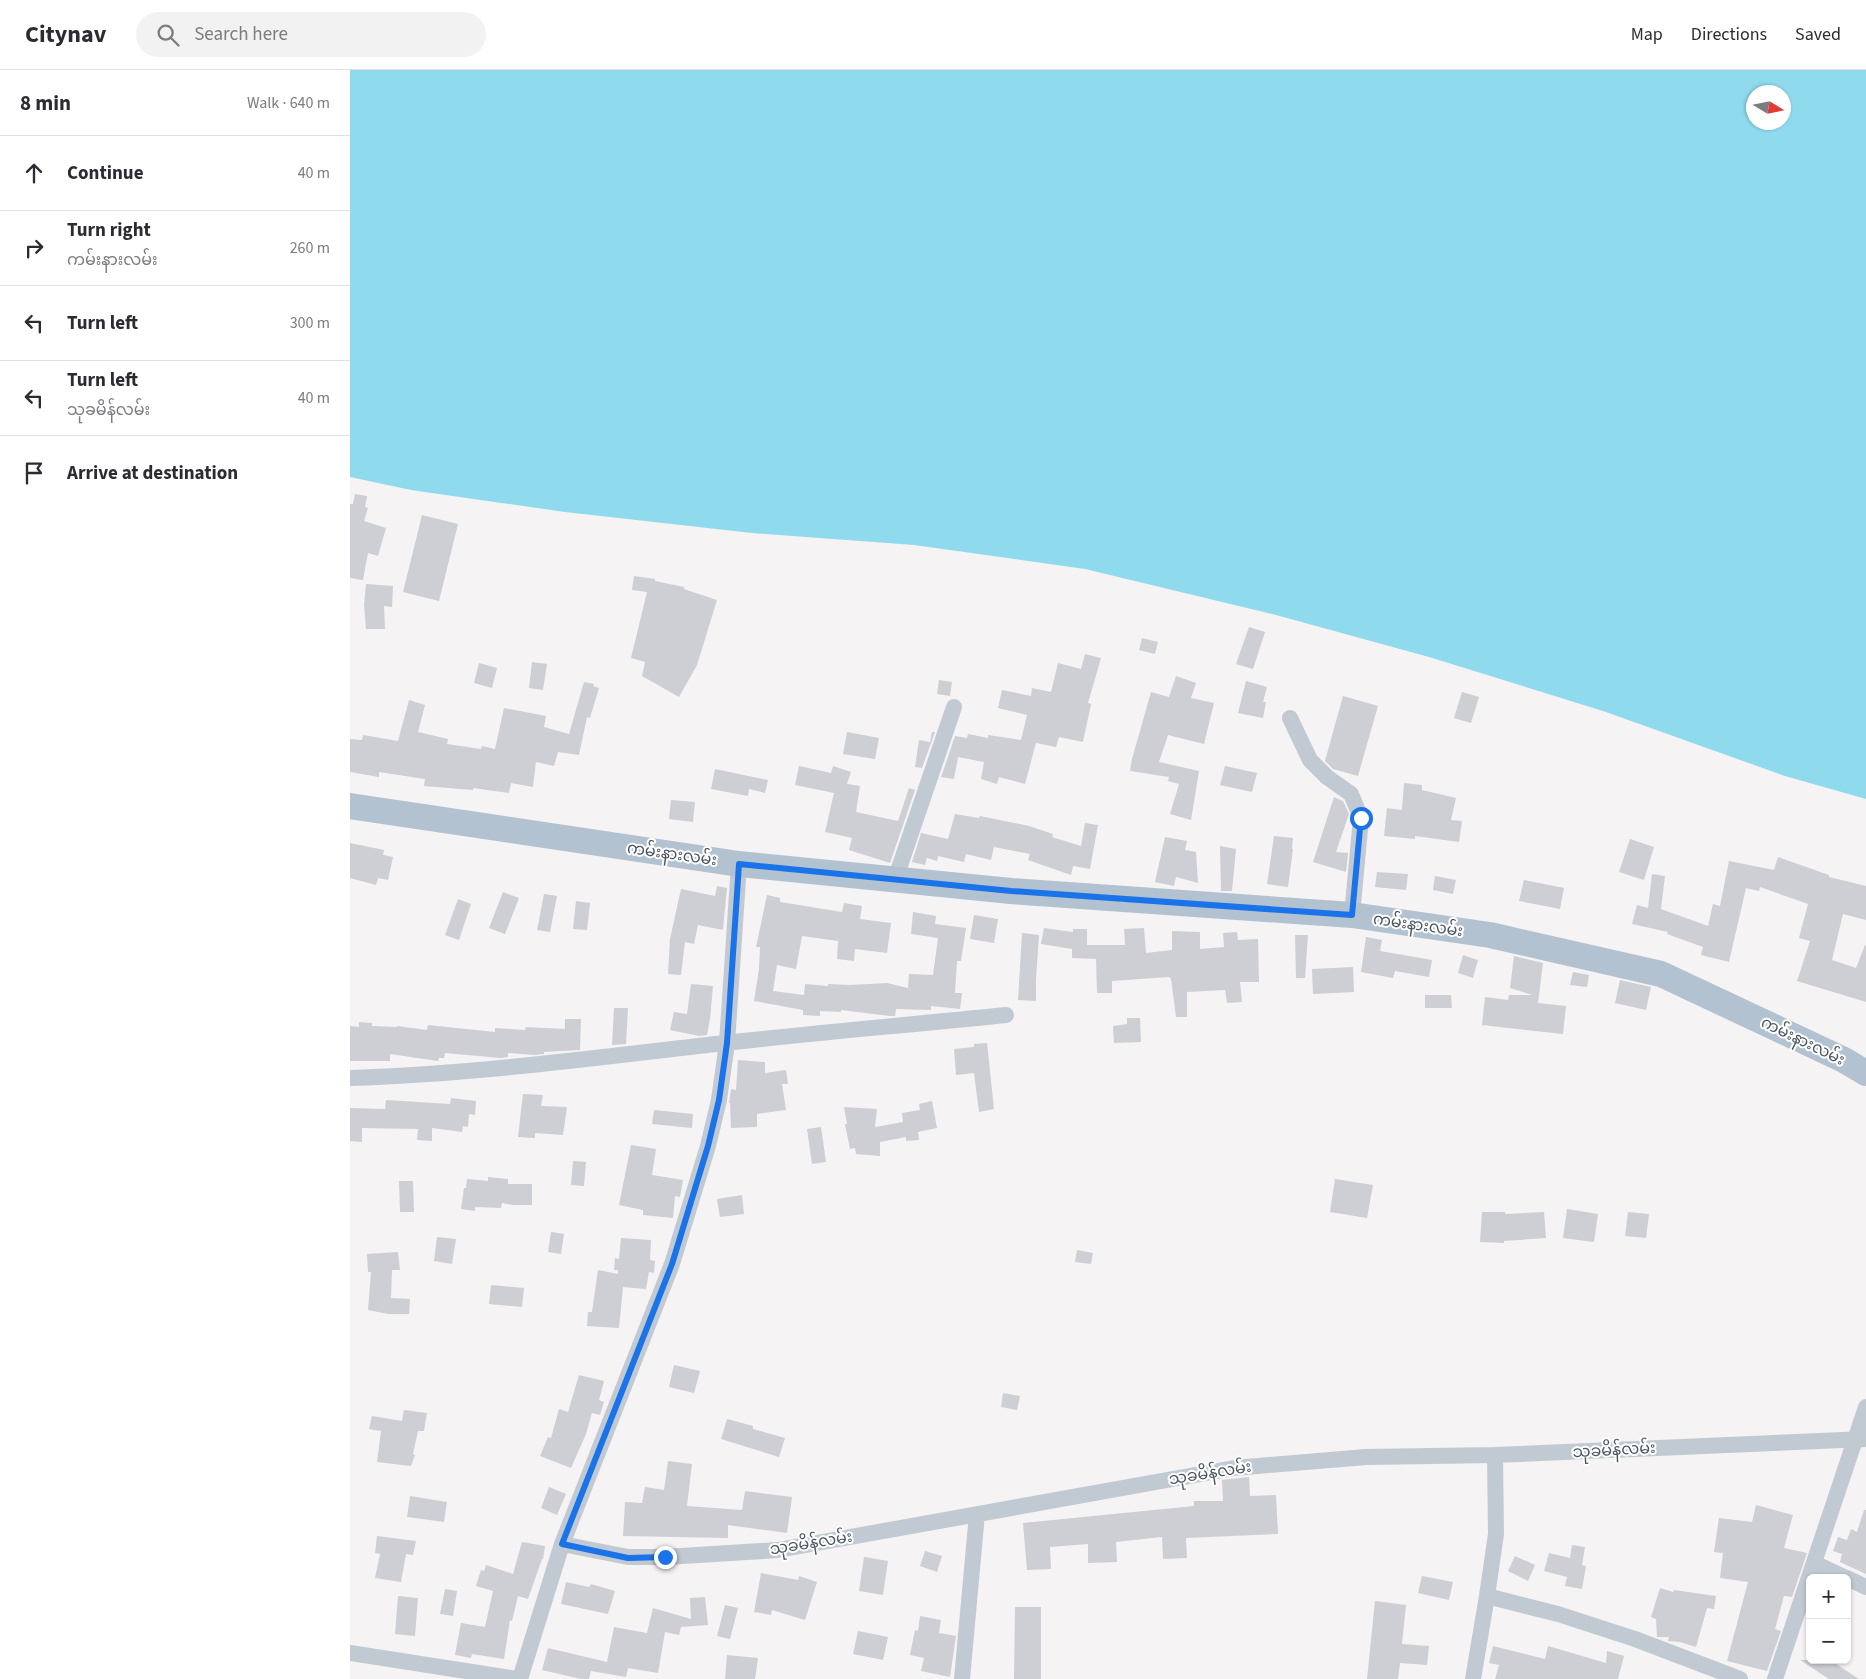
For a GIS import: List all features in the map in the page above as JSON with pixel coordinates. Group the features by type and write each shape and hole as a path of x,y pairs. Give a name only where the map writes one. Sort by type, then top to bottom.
{"main road":[{"name":"ကမ်းနားလမ်း","path":"350,806 739,864 1011,891 1352,915 1490,935 1661,974 1844,1060 1866,1073"}],"street":[{"path":"895,880 954,707"},
{"path":"1290,718 1310,760 1327,777 1351,794 1361,818 1352,915"},
{"path":"350,1653 519,1679 562,1544 672,1264 708,1146 717,1110 727,1043 739,864"},
{"path":"350,1078 492,1070 727,1043 1006,1015"},
{"path":"1775,1679 1814,1563 1861,1439 1866,1407"},
{"name":"သုခမိန်လမ်း","path":"562,1544 628,1558 778,1550 1234,1468 1366,1457 1496,1455 1861,1439"},
{"path":"1473,1679 1496,1534 1496,1455"},
{"path":"962,1679 977,1514"},
{"path":"1814,1563 1838,1574"},
{"path":"1851,1580 1866,1586"},
{"path":"1487,1596 1558,1614 1635,1639 1740,1679"}],"water":[{"path":"350,70 1866,70 1866,799 1785,776 1603,711 1429,657 1276,615 1085,569 914,545 752,533 565,512 411,490 350,477"}],"building":[{"path":"355,494 367,496 365,507 368,508 364,521 386,528 378,556 368,553 363,580 350,578 350,504 353,504"},
{"path":"422,515 458,524 439,601 403,592"},
{"path":"634,576 655,579 655,581 684,587 684,589 717,600 697,665 679,697 642,676 645,662 631,658 647,592 632,590"},
{"path":"366,584 393,586 392,607 384,606 385,629 366,629 364,605"},
{"path":"1249,627 1265,632 1253,669 1236,664"},
{"path":"1142,638 1158,642 1155,654 1139,650"},
{"path":"1085,654 1101,658 1088,703 1091,704 1083,742 1059,737 1056,747 1036,743 1025,784 999,777 997,784 981,779 984,762 958,757 954,779 941,777 955,736 967,738 968,734 988,738 988,735 1021,740 1027,715 998,708 1002,690 1031,696 1032,688 1051,692 1058,663 1081,669"},
{"path":"532,662 547,664 543,690 529,688"},
{"path":"479,663 497,668 492,688 474,683"},
{"path":"1176,676 1196,683 1191,698 1214,703 1204,744 1168,735 1159,762 1199,771 1191,820 1170,814 1179,784 1168,781 1169,777 1130,771 1151,692 1169,697"},
{"path":"939,680 952,682 950,696 937,694"},
{"path":"1246,681 1267,687 1263,702 1266,702 1263,718 1238,713"},
{"path":"584,682 594,684 593,686 599,688 590,718 587,717 579,755 558,752 554,766 536,762 533,787 511,783 509,793 473,788 473,790 424,786 425,779 379,772 379,777 350,772 350,739 362,740 363,735 398,741 409,700 425,705 418,732 448,739 447,744 481,749 482,746 495,749 504,708 546,716 544,727 569,734"},
{"path":"1462,692 1479,697 1471,723 1454,718"},
{"path":"1343,696 1378,706 1358,776 1333,769 1325,761"},
{"path":"847,732 879,738 875,759 843,754"},
{"path":"932,732 935,732 922,768 915,767 919,740 930,742"},
{"path":"799,766 831,773 833,766 851,772 847,784 860,786 856,812 898,821 909,788 915,790 890,863 849,850 852,838 825,832 834,793 795,785"},
{"path":"1225,766 1257,773 1252,792 1220,785"},
{"path":"715,769 768,780 765,793 749,789 748,796 711,789"},
{"path":"1404,783 1422,785 1422,790 1456,798 1451,820 1462,821 1459,842 1415,836 1415,839 1384,836 1387,808 1402,810"},
{"path":"1334,797 1343,801 1349,814 1336,852 1348,853 1346,872 1313,862"},
{"path":"671,800 695,802 693,822 669,819"},
{"path":"955,814 979,818 980,816 1029,826 1053,834 1052,837 1081,846 1085,823 1098,825 1090,869 1073,866 1071,875 1028,860 1030,854 994,847 991,860 966,854 964,862 938,856 937,861 927,858 925,865 912,862 921,833 948,839"},
{"path":"1274,836 1293,838 1288,887 1267,884"},
{"path":"1165,837 1187,841 1185,850 1196,852 1198,883 1176,877 1174,886 1155,882"},
{"path":"1630,839 1654,847 1644,880 1619,872"},
{"path":"350,843 384,850 383,855 393,857 388,880 378,878 376,885 350,878"},
{"path":"1220,846 1236,849 1232,891 1221,891"},
{"path":"1778,857 1829,875 1829,877 1866,886 1866,920 1843,914 1832,960 1856,968 1866,946 1866,1002 1797,981 1810,941 1799,938 1808,904 1760,887 1759,891 1746,888 1729,962 1701,955 1703,947 1667,934 1668,932 1632,924 1637,905 1648,908 1652,874 1665,876 1661,909 1708,926 1713,904 1720,906 1729,861 1774,870"},
{"path":"1377,872 1408,874 1406,890 1375,887"},
{"path":"1435,876 1456,880 1453,894 1433,890"},
{"path":"1524,880 1564,888 1560,909 1519,901"},
{"path":"717,886 727,888 723,930 698,925 694,944 685,942 681,975 668,974 670,939 681,889 715,896"},
{"path":"503,892 519,898 505,934 489,928"},
{"path":"544,894 557,896 550,932 537,930"},
{"path":"767,895 780,898 780,902 842,912 844,903 862,906 860,919 891,923 887,953 855,949 854,961 837,959 838,941 802,936 796,969 777,965 773,991 804,995 805,984 828,986 828,984 887,983 908,988 909,974 933,975 938,938 911,934 913,912 936,916 935,924 966,928 961,961 957,961 955,993 962,993 960,1009 931,1006 931,1010 896,1009 895,1016 841,1010 841,1012 820,1011 820,1016 803,1015 803,1010 754,1001 760,947 756,947"},
{"path":"458,899 471,904 459,940 445,935"},
{"path":"576,901 590,903 587,930 573,929"},
{"path":"974,915 998,919 994,943 970,939"},
{"path":"1044,928 1073,932 1073,929 1087,929 1087,945 1125,945 1124,929 1144,928 1146,953 1172,950 1172,931 1200,932 1200,949 1224,947 1223,933 1237,932 1238,940 1258,939 1259,982 1240,982 1242,1002 1227,1003 1225,990 1187,992 1187,1017 1176,1017 1171,979 1169,977 1112,981 1112,993 1097,993 1096,959 1072,958 1072,949 1041,944"},
{"path":"1022,933 1039,935 1036,1001 1018,1000"},
{"path":"1295,935 1308,935 1305,978 1296,978"},
{"path":"1366,937 1382,940 1380,951 1432,960 1429,977 1395,971 1393,978 1361,972"},
{"path":"1463,955 1478,960 1473,978 1458,973"},
{"path":"1514,956 1543,963 1538,1003 1566,1006 1563,1034 1482,1025 1485,997 1508,1000 1509,995 1532,995 1510,988"},
{"path":"1353,967 1354,992 1313,994 1312,969"},
{"path":"1573,972 1589,975 1587,987 1570,985"},
{"path":"1620,980 1651,987 1646,1010 1615,1003"},
{"path":"691,984 713,986 707,1035 699,1036 670,1030 674,1012 687,1014"},
{"path":"1425,995 1451,995 1452,1008 1425,1008"},
{"path":"614,1008 628,1008 626,1044 612,1045"},
{"path":"1127,1018 1140,1018 1141,1042 1114,1043 1113,1026 1127,1024"},
{"path":"565,1019 581,1019 580,1050 544,1052 544,1054 534,1055 508,1053 508,1057 500,1058 445,1053 444,1058 439,1058 438,1061 390,1054 390,1061 350,1061 350,1026 359,1027 359,1022 372,1023 372,1026 397,1026 427,1030 428,1025 495,1032 495,1028 525,1030 526,1027 565,1029"},
{"path":"987,1043 994,1109 979,1112 974,1073 956,1075 954,1049 974,1047 974,1044"},
{"path":"738,1060 765,1062 765,1073 786,1070 788,1084 782,1084 786,1110 757,1114 757,1127 731,1128 729,1103 731,1089 736,1090"},
{"path":"523,1094 543,1095 541,1106 567,1107 563,1135 535,1133 535,1138 518,1137"},
{"path":"451,1098 476,1101 475,1115 469,1114 468,1127 463,1126 462,1132 432,1128 432,1141 417,1140 418,1129 362,1128 362,1142 350,1141 350,1108 385,1109 386,1100 450,1104"},
{"path":"932,1101 937,1128 918,1132 919,1140 906,1141 906,1137 880,1142 880,1156 856,1154 855,1148 850,1149 844,1107 877,1109 875,1127 903,1122 902,1113 920,1110 919,1104"},
{"path":"654,1110 693,1114 692,1128 652,1124"},
{"path":"821,1127 826,1162 812,1164 807,1129"},
{"path":"631,1145 656,1149 652,1175 683,1180 680,1197 675,1196 673,1218 643,1215 643,1210 619,1205"},
{"path":"573,1161 586,1162 584,1186 571,1185"},
{"path":"488,1177 508,1179 508,1184 532,1184 532,1205 502,1203 501,1208 475,1207 475,1211 461,1209 467,1179 488,1181"},
{"path":"1335,1179 1373,1185 1367,1218 1330,1212"},
{"path":"399,1181 413,1181 414,1212 400,1212"},
{"path":"742,1195 744,1214 720,1217 717,1199"},
{"path":"1567,1209 1598,1214 1594,1242 1563,1238"},
{"path":"1482,1212 1505,1212 1505,1214 1544,1212 1546,1238 1504,1241 1504,1243 1480,1242"},
{"path":"1628,1212 1649,1214 1646,1238 1625,1236"},
{"path":"551,1232 564,1234 561,1254 548,1252"},
{"path":"437,1237 456,1239 452,1264 434,1261"},
{"path":"621,1238 651,1240 650,1260 655,1261 654,1273 649,1272 646,1289 623,1287 619,1328 587,1326 588,1312 592,1312 598,1270 618,1274 618,1270 614,1270 615,1258 619,1259"},
{"path":"1077,1250 1093,1253 1091,1264 1075,1262"},
{"path":"398,1252 400,1270 392,1270 391,1298 410,1299 409,1314 388,1314 368,1310 371,1272 368,1272 367,1254"},
{"path":"491,1285 524,1288 522,1307 489,1304"},
{"path":"674,1365 700,1371 694,1393 669,1387"},
{"path":"579,1375 604,1381 599,1400 604,1402 600,1415 592,1413 586,1434 571,1468 540,1456 548,1437 551,1438 559,1409 568,1412"},
{"path":"1003,1393 1020,1396 1017,1410 1001,1407"},
{"path":"404,1410 427,1413 424,1431 418,1431 413,1454 415,1455 411,1466 377,1462 381,1431 369,1429 372,1416 402,1421"},
{"path":"727,1419 785,1438 779,1457 721,1439"},
{"path":"668,1461 692,1464 687,1506 742,1510 745,1491 792,1497 787,1533 728,1525 728,1538 623,1536 625,1502 642,1503 645,1487 664,1490"},
{"path":"1249,1477 1250,1496 1276,1495 1278,1534 1186,1538 1187,1558 1163,1559 1162,1537 1116,1542 1117,1562 1088,1563 1088,1544 1050,1547 1051,1569 1027,1570 1023,1523 1194,1506 1194,1501 1223,1501 1222,1480"},
{"path":"549,1487 566,1494 557,1515 541,1508"},
{"path":"410,1496 447,1502 444,1522 407,1517"},
{"path":"1756,1505 1793,1515 1784,1548 1807,1553 1792,1597 1784,1596 1775,1629 1781,1631 1767,1671 1727,1661 1748,1582 1720,1578 1723,1553 1714,1552 1719,1518 1752,1522"},
{"path":"1864,1510 1866,1510 1866,1574 1840,1562 1842,1554 1833,1551 1838,1537 1847,1540 1851,1529 1857,1532"},
{"path":"377,1536 416,1541 413,1555 406,1554 401,1582 375,1578 380,1554 375,1553"},
{"path":"522,1542 545,1546 543,1559 528,1599 518,1596 512,1621 510,1620 504,1659 472,1654 471,1658 455,1655 461,1623 485,1627 493,1591 476,1586 481,1570 484,1571 486,1565 513,1574"},
{"path":"1572,1545 1585,1547 1582,1565 1586,1566 1582,1589 1565,1586 1567,1577 1544,1571 1549,1553 1570,1558"},
{"path":"925,1551 942,1556 937,1572 920,1566"},
{"path":"1515,1556 1535,1565 1528,1581 1508,1571"},
{"path":"864,1557 888,1561 883,1595 859,1591"},
{"path":"761,1573 798,1580 799,1576 817,1582 805,1620 772,1610 771,1615 754,1612"},
{"path":"1422,1576 1453,1582 1449,1600 1418,1593"},
{"path":"566,1582 589,1587 591,1584 615,1591 608,1614 561,1604"},
{"path":"1660,1588 1673,1592 1674,1590 1716,1596 1714,1609 1707,1608 1696,1647 1680,1642 1668,1641 1669,1637 1657,1637 1656,1619 1651,1617"},
{"path":"445,1589 457,1591 453,1616 440,1614"},
{"path":"398,1596 418,1598 415,1636 395,1634"},
{"path":"705,1597 708,1625 681,1627 679,1635 665,1632 658,1673 628,1668 626,1677 591,1671 589,1679 581,1679 542,1670 548,1648 607,1662 614,1627 647,1633 653,1608 691,1619 690,1598"},
{"path":"1375,1601 1406,1605 1402,1644 1429,1646 1427,1665 1400,1663 1398,1679 1367,1679"},
{"path":"725,1605 738,1608 730,1639 717,1636"},
{"path":"1015,1607 1041,1607 1041,1679 1014,1679"},
{"path":"920,1616 941,1620 939,1633 956,1636 950,1677 921,1671 924,1658 910,1655 915,1630 918,1631"},
{"path":"858,1631 888,1637 883,1660 853,1654"},
{"path":"1493,1646 1545,1659 1548,1646 1606,1663 1607,1651 1624,1656 1618,1679 1495,1679 1499,1665 1489,1663"},
{"path":"727,1655 758,1658 755,1679 725,1679"},
{"path":"1806,1664 1836,1664 1859,1679 1829,1679"}],"route":[{"path":"665,1557 628,1558 562,1544 672,1264 708,1146 719,1100 727,1043 739,864 1011,891 1352,915 1361,818"}]}
